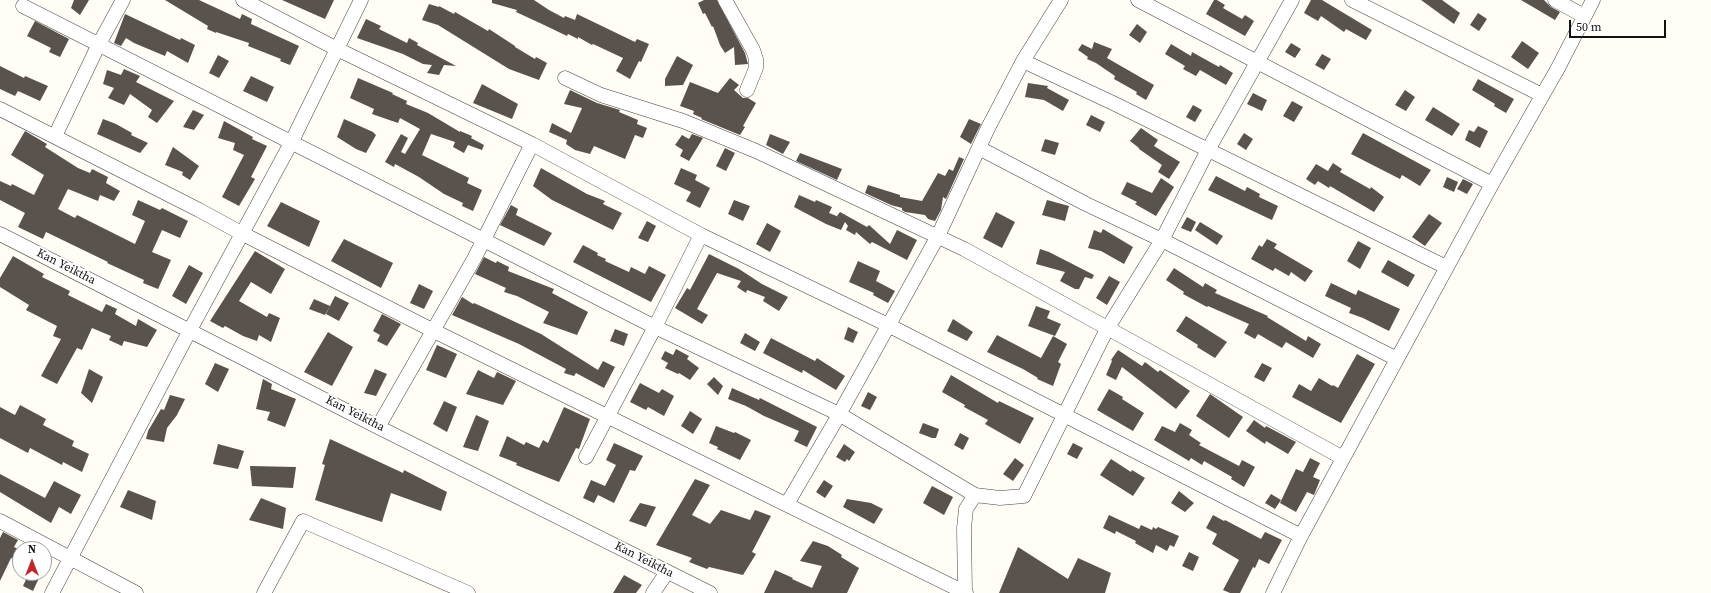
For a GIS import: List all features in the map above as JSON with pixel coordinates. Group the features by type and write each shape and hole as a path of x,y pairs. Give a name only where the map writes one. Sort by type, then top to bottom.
{"street":[{"path":"55,136 99,44 123,0"},
{"path":"243,0 337,49 532,144 701,235 888,326 1301,536"},
{"path":"52,593 190,330 291,143 361,0"},
{"path":"725,0 753,50 756,59 756,68 747,90"},
{"path":"787,504 938,236 978,148 1023,61 1061,0"},
{"path":"1138,0 1492,184"},
{"path":"23,6 655,327 839,414 975,495 1000,498 1024,496 1107,328 1162,240 1208,150 1292,0"},
{"path":"1352,0 1542,95"},
{"path":"1555,0 1584,16"},
{"path":"1273,593 1301,536 1343,458 1593,0"},
{"path":"1023,61 1208,150 1446,268"},
{"path":"565,78 601,95 683,121 742,145 938,236 1343,458"},
{"path":"0,109 434,331 965,593 966,509 975,495"},
{"path":"378,427 434,331 484,240 532,144"},
{"path":"978,148 1086,204 1162,240 1397,359"},
{"name":"Kan Yeiktha","path":"0,234 378,427 710,593"},
{"path":"586,457 655,327 701,235"},
{"path":"0,521 136,593"},
{"path":"264,593 303,521 468,593"},
{"path":"652,593 667,572"}],"building":[{"path":"74,0 89,0 80,15 71,8"},
{"path":"165,0 199,0 240,19 242,14 252,19 251,24 299,46 290,65 280,61 281,59 248,46 249,43 207,29 208,26"},
{"path":"282,0 334,0 325,19"},
{"path":"492,0 534,0 564,18 565,16 575,20 577,14 635,42 637,39 649,44 641,62 639,61 630,79 616,71 623,58 593,44 592,45 578,37 578,39 568,34 567,36 516,12 517,10 492,3"},
{"path":"704,0 717,0 745,53 748,64 735,65 734,47 725,53 720,45 713,26 712,27 705,13 703,14 698,3"},
{"path":"1214,0 1217,0 1225,5 1223,8 1242,19 1245,15 1254,21 1245,36 1206,14"},
{"path":"1311,0 1322,0 1372,30 1366,40 1346,29 1344,32 1321,16 1318,21 1304,13"},
{"path":"1421,0 1442,0 1460,13 1454,24"},
{"path":"1521,0 1544,0 1551,7 1560,12 1555,20"},
{"path":"429,4 439,6 454,14 455,12 488,31 489,29 535,59 536,57 547,63 539,80 509,69 438,25 422,20"},
{"path":"1478,13 1487,19 1479,31 1470,25"},
{"path":"125,14 180,40 181,38 195,45 188,63 167,51 165,56 126,38 121,46 114,43"},
{"path":"366,19 381,26 379,29 407,43 409,38 418,43 417,45 456,66 444,65 439,75 427,73 432,65 423,64 403,54 357,38"},
{"path":"35,21 69,39 60,57 49,52 51,48 27,36"},
{"path":"1137,24 1147,32 1140,43 1129,35"},
{"path":"1522,41 1539,53 1528,69 1511,57"},
{"path":"1094,42 1112,49 1107,58 1154,85 1146,100 1136,94 1137,92 1114,79 1115,76 1096,63 1087,59 1088,57 1078,50 1082,44 1092,49"},
{"path":"1291,43 1301,49 1295,58 1285,52"},
{"path":"1171,44 1191,56 1192,52 1233,73 1226,85 1200,70 1196,76 1183,69 1185,66 1165,54"},
{"path":"1322,54 1331,59 1324,70 1315,65"},
{"path":"218,55 229,61 219,78 209,73"},
{"path":"677,56 693,65 683,85 665,86 665,79"},
{"path":"0,66 24,78 25,76 48,86 40,101 18,91 15,96 0,89"},
{"path":"124,69 140,76 136,82 174,101 157,123 148,117 152,110 130,94 124,105 108,98 114,88 103,84 107,70 121,75"},
{"path":"251,76 274,87 267,102 243,91"},
{"path":"358,78 393,93 392,94 407,101 406,104 428,113 460,132 472,136 471,138 484,145 482,150 468,145 464,153 453,147 455,142 431,134 422,155 469,178 467,183 482,190 473,211 462,206 463,203 444,194 419,177 395,164 394,167 385,162 401,134 408,138 401,152 405,154 420,129 400,118 398,123 372,114 374,109 350,98"},
{"path":"730,78 739,85 734,90 743,98 748,98 756,103 743,126 745,127 740,135 701,119 702,118 693,114 694,111 680,106 690,82 718,93"},
{"path":"1478,79 1514,99 1506,113 1494,106 1495,104 1472,90"},
{"path":"1028,83 1048,86 1047,88 1069,100 1063,111 1044,100 1025,97"},
{"path":"482,84 518,104 512,119 473,103"},
{"path":"570,90 597,103 620,110 619,112 638,120 637,124 647,128 643,138 635,135 625,159 594,146 590,154 575,150 566,144 567,140 549,132 552,123 571,133 582,108 564,104"},
{"path":"1405,90 1415,97 1406,111 1395,105"},
{"path":"1253,93 1267,100 1262,111 1247,104"},
{"path":"1292,101 1303,107 1294,122 1283,116"},
{"path":"1193,105 1202,110 1195,122 1186,117"},
{"path":"1433,107 1460,124 1452,136 1425,120"},
{"path":"193,110 204,115 194,130 183,127"},
{"path":"1091,115 1105,122 1100,132 1086,125"},
{"path":"103,119 116,124 132,133 131,135 148,143 140,153 97,134"},
{"path":"344,119 373,132 376,135 366,153 356,149 337,137"},
{"path":"969,119 981,124 971,144 960,137"},
{"path":"224,121 253,137 252,139 267,146 251,177 255,179 239,206 222,197 244,155 233,150 235,143 218,138"},
{"path":"1478,126 1488,131 1480,148 1465,140 1469,130 1474,132"},
{"path":"1141,128 1158,140 1154,146 1180,162 1169,179 1158,172 1162,165 1130,141"},
{"path":"25,131 47,144 45,147 78,168 90,173 92,169 108,177 106,183 120,191 114,201 100,195 98,201 68,189 58,209 75,218 77,215 135,244 145,221 132,215 138,200 160,210 162,208 188,221 180,238 162,230 152,252 171,260 158,289 143,283 144,280 46,232 43,239 18,227 25,213 0,200 0,181 11,186 12,184 34,195 44,175 11,155"},
{"path":"1244,133 1253,139 1246,150 1237,144"},
{"path":"1363,133 1431,170 1420,186 1402,175 1400,179 1351,154"},
{"path":"692,134 703,138 689,161 680,156 683,150 675,145 682,135 689,139"},
{"path":"770,134 790,142 783,154 766,145"},
{"path":"1045,139 1059,143 1055,155 1041,151"},
{"path":"173,147 199,166 190,180 182,175 183,172 165,165"},
{"path":"725,148 735,153 726,171 716,166"},
{"path":"800,153 842,169 837,180 796,161"},
{"path":"959,157 964,159 946,199 943,197 941,210 935,221 928,219 925,215 905,212 902,208 891,205 865,193 868,185 900,195 900,197 922,201 938,173 945,176 949,169 953,171"},
{"path":"1333,163 1342,169 1340,172 1370,189 1371,187 1384,197 1374,212 1330,186 1329,188 1318,181 1315,185 1306,179 1316,164 1328,171"},
{"path":"541,168 587,194 605,201 603,204 622,213 613,230 552,200 533,186"},
{"path":"681,168 697,175 695,180 710,188 700,208 686,201 691,192 674,184"},
{"path":"1216,176 1245,191 1247,187 1260,194 1259,197 1278,206 1272,220 1208,190"},
{"path":"1447,177 1458,182 1454,192 1443,187"},
{"path":"1161,178 1174,187 1156,216 1135,204 1137,202 1121,194 1127,182 1152,193"},
{"path":"1463,179 1473,184 1467,194 1457,189"},
{"path":"799,195 832,207 829,213 839,217 837,216 840,212 867,227 869,225 890,244 897,230 917,240 907,260 872,242 870,244 856,232 855,235 846,230 848,226 845,222 841,230 826,224 794,207"},
{"path":"734,200 750,206 743,221 728,214"},
{"path":"1047,200 1069,206 1065,221 1042,215"},
{"path":"281,202 320,221 309,247 267,226"},
{"path":"511,205 518,209 516,215 552,233 544,246 500,225"},
{"path":"996,212 1015,222 1002,248 983,238"},
{"path":"1429,214 1442,223 1425,246 1412,237"},
{"path":"1187,217 1196,222 1191,232 1181,228"},
{"path":"647,221 656,226 648,242 638,238"},
{"path":"1200,222 1223,236 1217,245 1195,230"},
{"path":"767,223 781,231 770,252 756,244"},
{"path":"1103,229 1133,247 1124,264 1101,251 1088,248 1094,230 1101,233"},
{"path":"344,239 393,263 381,288 331,261"},
{"path":"1267,239 1277,244 1274,248 1313,271 1305,282 1291,272 1289,276 1275,268 1273,271 1251,259 1259,245 1262,247"},
{"path":"1358,241 1371,248 1360,269 1347,261"},
{"path":"583,245 598,253 597,255 606,259 605,261 629,272 631,267 645,274 649,266 666,275 651,302 573,262"},
{"path":"1040,249 1049,252 1094,275 1092,279 1085,277 1079,289 1075,289 1060,281 1065,272 1036,264"},
{"path":"255,251 285,269 271,294 251,282 239,301 267,317 269,313 280,318 271,342 259,335 257,341 243,336 225,326 223,328 210,321"},
{"path":"709,254 788,297 779,311 763,301 765,297 747,290 746,293 737,287 741,281 717,273 697,309 708,315 702,324 675,308 687,288 690,290"},
{"path":"13,256 44,274 42,277 70,291 68,295 102,312 106,304 117,309 115,314 136,326 138,319 157,330 147,347 124,341 122,346 109,340 111,336 92,328 82,350 77,348 57,384 41,376 61,339 53,336 57,326 26,310 29,305 0,287 0,278"},
{"path":"484,257 509,267 508,271 554,289 552,293 588,312 577,335 543,323 549,312 517,296 504,292 506,288 475,274"},
{"path":"1388,260 1415,275 1408,287 1381,272"},
{"path":"858,261 880,271 876,281 895,291 888,303 873,295 874,293 849,282"},
{"path":"189,265 203,273 186,304 172,296"},
{"path":"1174,268 1203,287 1205,283 1217,290 1215,293 1268,316 1267,317 1306,341 1308,336 1321,344 1313,358 1286,342 1282,348 1258,334 1255,339 1244,333 1249,324 1208,306 1207,307 1183,294 1184,292 1166,280"},
{"path":"1109,276 1120,282 1107,305 1096,298"},
{"path":"1331,283 1356,295 1358,290 1400,309 1389,331 1349,313 1351,308 1325,296"},
{"path":"419,284 433,291 424,309 410,303"},
{"path":"335,296 349,303 339,321 326,314"},
{"path":"462,297 473,304 474,303 541,334 598,370 603,361 615,367 604,388 576,373 574,376 564,373 566,369 519,344 452,315"},
{"path":"314,299 330,306 325,315 309,309"},
{"path":"1036,306 1050,311 1047,318 1061,324 1055,336 1028,326"},
{"path":"382,314 401,324 387,346 377,341 380,335 373,331"},
{"path":"1186,316 1227,342 1215,358 1197,347 1198,345 1176,331"},
{"path":"953,319 973,332 967,341 947,331"},
{"path":"848,327 858,332 853,343 844,339"},
{"path":"615,329 628,334 624,346 610,341"},
{"path":"328,332 353,347 332,386 304,372"},
{"path":"745,333 760,342 755,351 740,343"},
{"path":"997,335 1041,358 1053,336 1067,344 1058,362 1061,364 1053,386 1037,379 1038,378 1023,369 987,352"},
{"path":"771,338 815,361 817,358 845,376 836,390 803,370 802,373 763,353"},
{"path":"437,345 457,354 446,378 426,370"},
{"path":"676,349 689,356 687,359 699,368 690,380 679,373 678,374 665,368 668,363 661,359 665,351 673,355"},
{"path":"1118,350 1142,366 1145,362 1158,372 1160,370 1190,391 1176,409 1122,367 1116,380 1106,375 1112,361 1111,360"},
{"path":"1357,354 1375,364 1341,423 1292,397 1299,384 1311,391 1319,378 1338,388"},
{"path":"215,363 229,369 218,392 205,384"},
{"path":"1262,363 1272,368 1264,382 1254,377"},
{"path":"89,369 103,377 92,403 81,393"},
{"path":"375,369 387,374 376,396 364,393"},
{"path":"478,370 494,378 497,372 516,381 503,405 466,394"},
{"path":"951,375 998,403 999,401 1034,418 1020,444 985,424 988,420 964,407 965,405 942,392"},
{"path":"714,377 723,386 718,395 707,384"},
{"path":"263,379 272,384 271,389 296,399 285,427 267,420 270,412 256,409"},
{"path":"640,383 659,393 662,389 674,396 664,416 648,407 646,410 630,402"},
{"path":"732,388 759,400 760,398 817,427 807,447 794,441 799,431 728,399"},
{"path":"1109,389 1123,397 1122,399 1144,413 1133,431 1097,410"},
{"path":"868,392 877,397 870,410 861,406"},
{"path":"1210,394 1243,417 1229,438 1196,416"},
{"path":"170,395 185,399 177,415 167,428 164,442 146,439 148,431 161,409 164,410"},
{"path":"444,401 457,407 447,432 433,424"},
{"path":"20,405 46,419 43,425 74,441 72,446 89,454 82,472 63,462 62,465 30,448 28,453 0,438 0,407 15,415"},
{"path":"564,407 590,419 579,449 576,448 559,482 516,465 517,463 499,456 507,436 524,445 526,442 539,448 543,440 548,443"},
{"path":"690,411 702,419 693,434 681,426"},
{"path":"476,415 489,421 478,451 463,447"},
{"path":"1254,420 1265,428 1266,426 1296,442 1288,454 1266,441 1265,444 1246,431"},
{"path":"923,423 939,429 936,438 919,433"},
{"path":"1180,423 1192,430 1189,435 1201,443 1199,445 1239,466 1242,460 1255,467 1244,487 1231,479 1232,477 1204,461 1202,465 1191,458 1189,461 1154,440 1162,426 1175,432"},
{"path":"716,426 734,433 735,432 751,440 740,460 717,449 718,447 709,443"},
{"path":"960,433 969,438 963,450 954,445"},
{"path":"330,439 403,473 404,470 447,492 441,511 391,493 382,522 315,500 325,465 322,464"},
{"path":"614,443 643,456 635,471 630,470 614,503 598,495 594,503 583,498 591,480 605,486 616,465 606,460"},
{"path":"1073,443 1083,448 1077,459 1067,454"},
{"path":"218,444 244,451 238,469 213,464"},
{"path":"844,444 855,452 849,461 847,459 845,462 836,457"},
{"path":"1015,458 1024,465 1013,481 1003,474"},
{"path":"1310,458 1320,463 1313,477 1320,480 1314,495 1307,492 1296,512 1280,503 1296,469 1303,472"},
{"path":"1111,459 1131,472 1132,470 1145,478 1133,496 1100,475"},
{"path":"250,466 296,467 293,488 252,486"},
{"path":"0,474 45,498 54,481 81,495 71,514 59,507 51,523 0,492"},
{"path":"695,479 710,485 692,515 710,524 721,510 750,520 755,510 771,516 752,552 756,554 743,575 709,567 707,569 689,562 692,558 656,545"},
{"path":"824,480 833,486 825,498 816,492"},
{"path":"932,486 953,497 944,515 923,503"},
{"path":"128,490 156,501 152,520 120,507"},
{"path":"1179,491 1194,503 1185,512 1171,503"},
{"path":"1271,494 1281,500 1275,509 1265,503"},
{"path":"261,498 286,508 283,529 249,520"},
{"path":"847,499 871,503 883,509 874,524 843,507"},
{"path":"640,503 656,507 646,527 629,521"},
{"path":"1109,515 1139,529 1141,525 1152,530 1153,527 1156,529 1158,527 1179,536 1174,547 1170,545 1167,551 1156,545 1153,553 1135,543 1136,541 1116,531 1115,534 1103,528"},
{"path":"1213,515 1261,539 1265,532 1282,540 1269,564 1259,559 1255,568 1253,567 1240,593 1230,593 1223,590 1239,560 1212,544 1217,534 1206,528"},
{"path":"3,532 18,540 12,541 12,558 0,581 0,538"},
{"path":"813,541 828,546 842,555 841,557 859,568 847,593 764,593 775,570 812,588 822,566 800,561"},
{"path":"1018,547 1068,579 1078,558 1111,573 1105,593 999,593"},
{"path":"1189,552 1199,557 1193,571 1182,566"},
{"path":"624,575 642,585 636,593 613,593"},
{"path":"25,581 38,581 33,591 23,586"}]}
